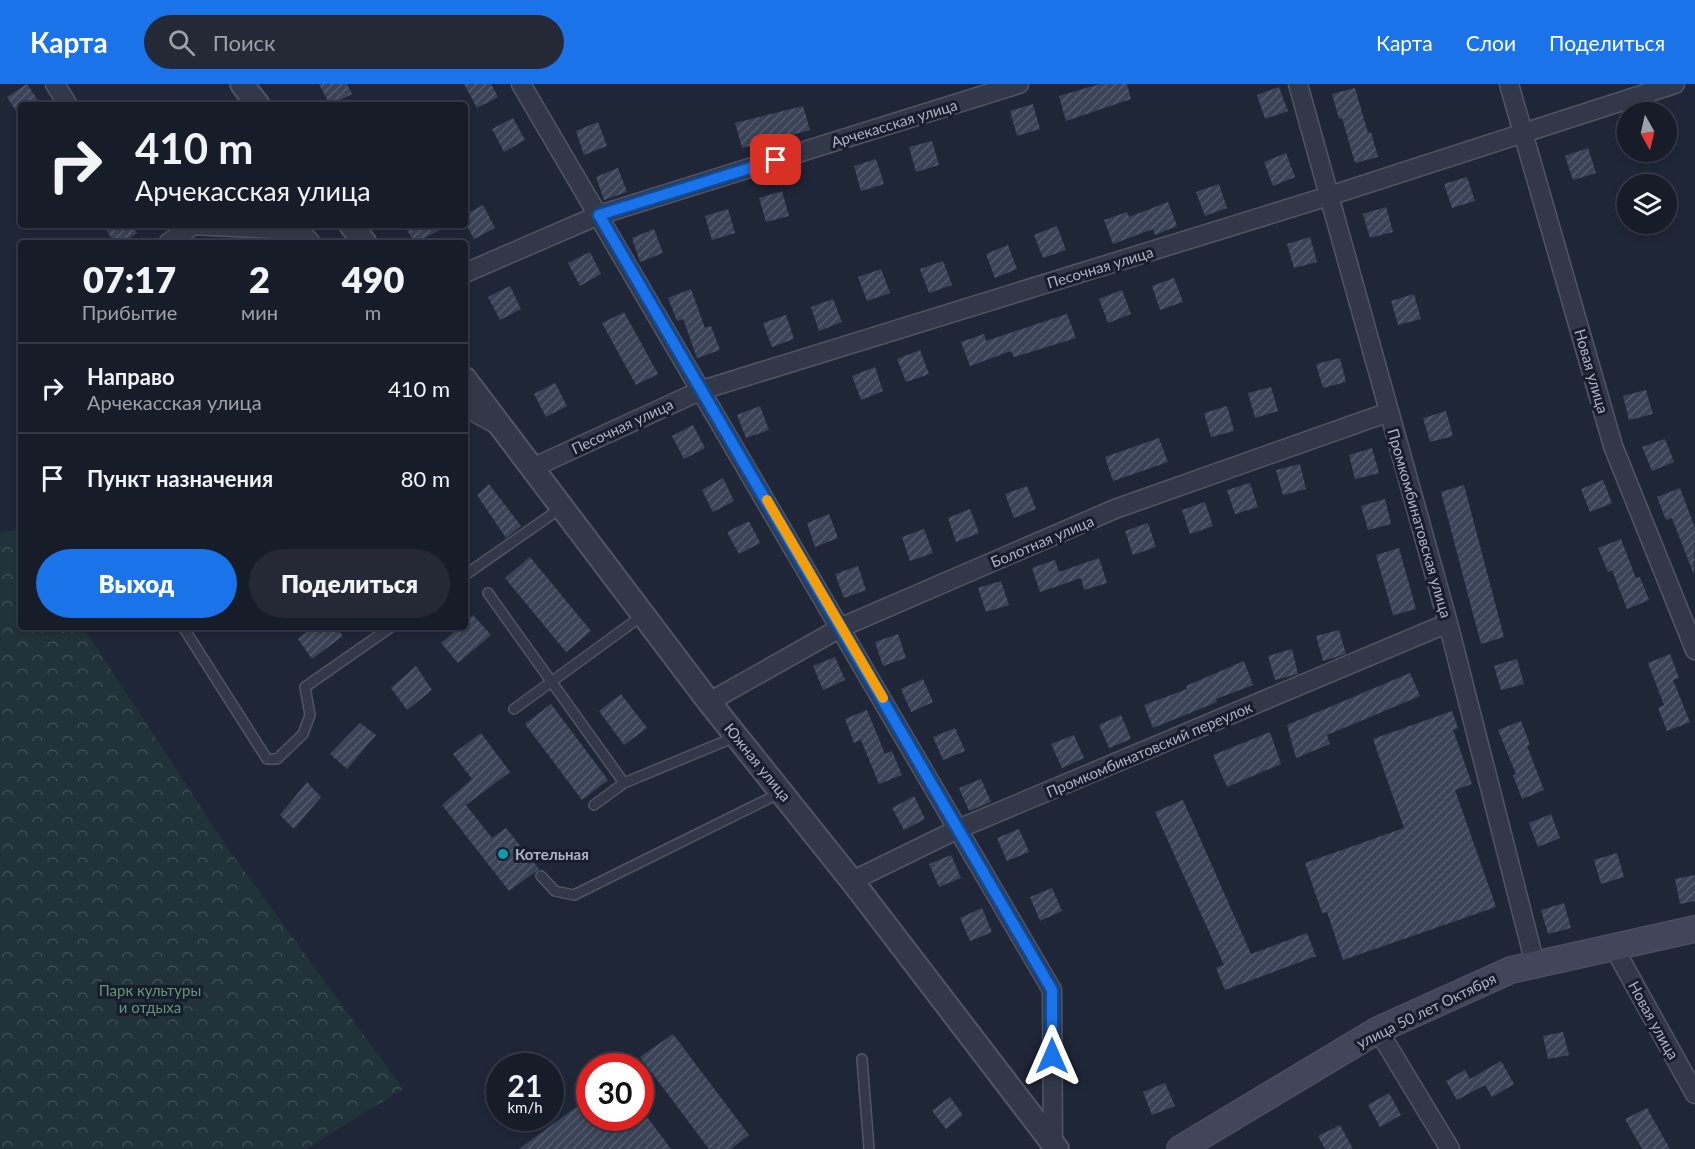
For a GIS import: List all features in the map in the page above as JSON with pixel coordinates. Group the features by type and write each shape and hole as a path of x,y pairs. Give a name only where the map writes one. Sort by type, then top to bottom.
{"main road":[{"name":"улица 50 лет Октября","path":"1180,1149 1378,1030 1511,970 1695,929"}],"street":[{"path":"55,84 66,102"},
{"path":"242,84 256,102"},
{"path":"521,84 842,627 1052,990 1055,1147"},
{"name":"Арчекасская улица","path":"468,272 599,215 1019,84"},
{"name":"Промкомбинатовская улица","path":"1298,84 1448,623 1535,964"},
{"name":"Новая улица","path":"1509,84 1613,446 1695,650"},
{"name":"Песочная улица","path":"532,468 702,390 1329,196 1675,84"},
{"path":"172,240 187,228"},
{"path":"256,228 300,230 308,240"},
{"path":"353,228 363,240"},
{"name":"Южная улица","path":"468,384 709,702 852,881 1055,1147"},
{"path":"468,409 496,424"},
{"name":"Болотная улица","path":"709,702 842,627 1115,510 1389,412"},
{"name":"Промкомбинатовский переулок","path":"852,881 958,829 1448,623"},
{"name":"Новая улица","path":"1613,946 1695,1094"},
{"path":"1378,1030 1450,1149"}],"lane":[{"path":"468,573 563,507"},
{"path":"488,593 624,783"},
{"path":"514,709 643,615"},
{"path":"185,630 267,759 277,759 303,734 310,715 305,687 387,630"},
{"path":"594,805 624,783 737,736"},
{"path":"541,876 555,891 574,895 782,792"},
{"path":"862,1059 869,1149"}],"green space":[{"name":"Парк культуры и отдыха","path":"15,530 18,534 18,630 85,630 229,850 403,1089 306,1149 0,1149 0,533"}],"building":[{"path":"27,84 39,102 18,102 18,114 7,97"},
{"path":"319,84 347,84 352,94 336,102 328,102"},
{"path":"464,84 491,84 498,97 477,108"},
{"path":"1100,84 1127,84 1131,99 1066,121 1059,96"},
{"path":"1279,87 1288,111 1265,119 1257,95"},
{"path":"1355,88 1368,133 1371,132 1378,157 1355,163 1342,118 1339,119 1332,94"},
{"path":"1033,104 1040,129 1017,136 1010,111"},
{"path":"803,106 810,130 742,148 735,123"},
{"path":"513,118 525,140 504,152 492,129"},
{"path":"598,122 607,146 584,155 576,131"},
{"path":"932,141 939,165 916,172 909,147"},
{"path":"1588,148 1596,173 1573,180 1565,156"},
{"path":"1286,153 1295,177 1273,186 1264,162"},
{"path":"876,159 884,184 861,191 854,166"},
{"path":"618,168 627,192 604,200 596,177"},
{"path":"1467,177 1475,201 1452,208 1444,184"},
{"path":"1219,184 1227,208 1205,216 1196,192"},
{"path":"782,191 789,216 766,222 759,198"},
{"path":"1168,202 1177,226 1155,235 1153,229 1113,244 1104,220 1127,212 1129,217"},
{"path":"483,205 495,228 474,239 468,228 468,213"},
{"path":"1386,207 1393,232 1370,238 1363,214"},
{"path":"728,209 735,233 712,240 705,216"},
{"path":"1057,226 1066,250 1043,258 1034,235"},
{"path":"105,228 134,228 137,233 126,240 113,240"},
{"path":"406,228 443,228 421,240 413,240"},
{"path":"654,229 663,253 640,262 632,238"},
{"path":"1310,237 1317,262 1294,268 1287,244"},
{"path":"1008,245 1017,269 995,278 986,254"},
{"path":"590,252 601,274 580,286 568,263"},
{"path":"943,261 952,285 929,293 920,269"},
{"path":"881,269 890,293 867,301 858,277"},
{"path":"1174,278 1183,302 1160,310 1152,286"},
{"path":"510,286 521,309 500,320 488,297"},
{"path":"691,289 705,328 711,326 720,350 697,358 683,319 677,321 668,298"},
{"path":"1122,290 1131,314 1108,323 1099,299"},
{"path":"1414,294 1421,319 1398,325 1391,301"},
{"path":"833,299 842,322 819,331 811,307"},
{"path":"624,312 658,374 636,385 602,323"},
{"path":"1067,314 1076,338 1014,357 1011,351 970,366 961,342 984,334 986,341"},
{"path":"786,315 794,339 772,347 763,323"},
{"path":"920,350 929,374 906,382 897,359"},
{"path":"1340,358 1346,382 1323,388 1316,364"},
{"path":"875,367 883,391 861,400 852,376"},
{"path":"555,383 567,406 546,417 534,394"},
{"path":"1271,387 1278,411 1255,418 1248,393"},
{"path":"1646,390 1653,414 1629,420 1623,396"},
{"path":"760,406 769,430 746,438 737,415"},
{"path":"1227,406 1234,431 1211,437 1204,413"},
{"path":"1446,411 1453,436 1430,442 1423,418"},
{"path":"693,425 705,448 684,459 672,436"},
{"path":"1159,438 1168,462 1113,481 1105,457"},
{"path":"1665,439 1674,462 1652,471 1642,447"},
{"path":"1372,448 1379,473 1355,479 1349,455"},
{"path":"1300,464 1306,489 1283,495 1276,470"},
{"path":"723,478 734,501 713,512 702,490"},
{"path":"1603,480 1612,503 1590,512 1581,489"},
{"path":"1250,483 1258,507 1235,514 1227,490"},
{"path":"489,484 521,526 506,538 477,495"},
{"path":"1464,485 1504,637 1481,644 1441,492"},
{"path":"1027,486 1036,509 1014,518 1005,494"},
{"path":"1680,488 1695,528 1694,575 1672,518 1666,520 1657,497"},
{"path":"1385,499 1391,524 1368,530 1361,506"},
{"path":"1205,502 1213,526 1190,534 1182,510"},
{"path":"970,509 979,533 956,542 948,518"},
{"path":"829,514 838,538 815,547 807,523"},
{"path":"749,521 760,543 739,554 727,532"},
{"path":"1148,523 1156,547 1133,555 1125,531"},
{"path":"924,529 933,553 910,561 902,537"},
{"path":"1621,539 1636,578 1640,577 1649,600 1627,609 1612,570 1608,572 1598,548"},
{"path":"1399,548 1416,609 1393,615 1376,555"},
{"path":"530,557 591,631 566,652 505,578"},
{"path":"1099,558 1107,583 1084,590 1081,578 1040,592 1032,568 1055,560 1059,572"},
{"path":"858,566 866,590 844,598 835,574"},
{"path":"1001,581 1009,605 986,612 978,588"},
{"path":"473,615 491,635 458,663 441,643 456,630 468,630 468,619"},
{"path":"309,630 338,630 343,636 312,659 298,639"},
{"path":"1339,630 1346,654 1323,661 1316,636"},
{"path":"898,634 906,658 883,666 875,642"},
{"path":"1292,649 1298,674 1275,680 1268,656"},
{"path":"1670,654 1679,678 1673,680 1690,722 1667,731 1658,708 1664,705 1648,663"},
{"path":"835,657 845,680 823,690 813,666"},
{"path":"1517,659 1524,684 1501,690 1494,666"},
{"path":"1244,661 1253,685 1153,728 1144,705 1187,689 1186,686"},
{"path":"416,666 432,690 407,710 391,688"},
{"path":"1410,673 1420,696 1327,735 1330,744 1296,758 1287,725"},
{"path":"923,679 933,702 911,712 901,689"},
{"path":"621,694 647,728 624,745 599,711"},
{"path":"551,704 608,780 582,800 525,724"},
{"path":"867,710 885,754 892,751 902,775 879,784 861,740 854,743 845,719"},
{"path":"1452,711 1458,728 1453,730 1472,784 1455,790 1496,907 1343,960 1327,912 1322,913 1305,863 1404,828 1373,739"},
{"path":"1121,715 1131,739 1109,748 1099,725"},
{"path":"1521,721 1530,745 1527,746 1544,790 1522,799 1513,775 1516,774 1498,730"},
{"path":"360,723 376,735 347,769 330,754"},
{"path":"955,728 965,751 943,760 933,737"},
{"path":"1270,732 1281,764 1227,787 1213,755"},
{"path":"481,733 510,772 466,805 492,838 506,828 539,869 509,891 442,805 472,779 453,754"},
{"path":"1074,735 1084,758 1062,768 1051,744"},
{"path":"981,779 991,802 969,811 959,788"},
{"path":"307,782 321,797 294,829 280,815"},
{"path":"914,796 925,819 904,830 892,808"},
{"path":"1183,800 1251,954 1307,933 1316,956 1225,990 1216,968 1224,965 1155,812"},
{"path":"1551,814 1560,838 1538,847 1529,823"},
{"path":"1019,829 1029,852 1007,861 997,838"},
{"path":"1617,853 1624,877 1601,884 1594,860"},
{"path":"951,855 961,878 939,887 929,864"},
{"path":"1695,875 1695,901 1680,904 1675,879"},
{"path":"1052,888 1062,911 1040,921 1030,897"},
{"path":"1564,903 1571,928 1548,934 1541,910"},
{"path":"982,908 992,932 970,941 960,918"},
{"path":"1563,1032 1569,1055 1548,1059 1543,1036"},
{"path":"673,1034 749,1135 731,1149 709,1149 654,1076 654,1053 646,1053"},
{"path":"1501,1061 1514,1084 1492,1097 1485,1085 1457,1100 1446,1081 1465,1070 1470,1079"},
{"path":"1165,1083 1175,1106 1152,1115 1143,1092"},
{"path":"1389,1093 1401,1115 1380,1127 1368,1105"},
{"path":"950,1097 963,1115 946,1129 932,1111"},
{"path":"576,1107 576,1131 654,1131 654,1126 671,1149 519,1149 544,1131 564,1131 564,1116"},
{"path":"1647,1108 1670,1149 1642,1149 1625,1119"},
{"path":"1340,1125 1353,1149 1325,1149 1318,1136"}],"slow traffic":[{"path":"767,500 883,698"}],"place":[{"name":"Котельная","path":"503,854"}],"route":[{"path":"776,160 599,215 842,627 1052,990 1052,1056"}]}
